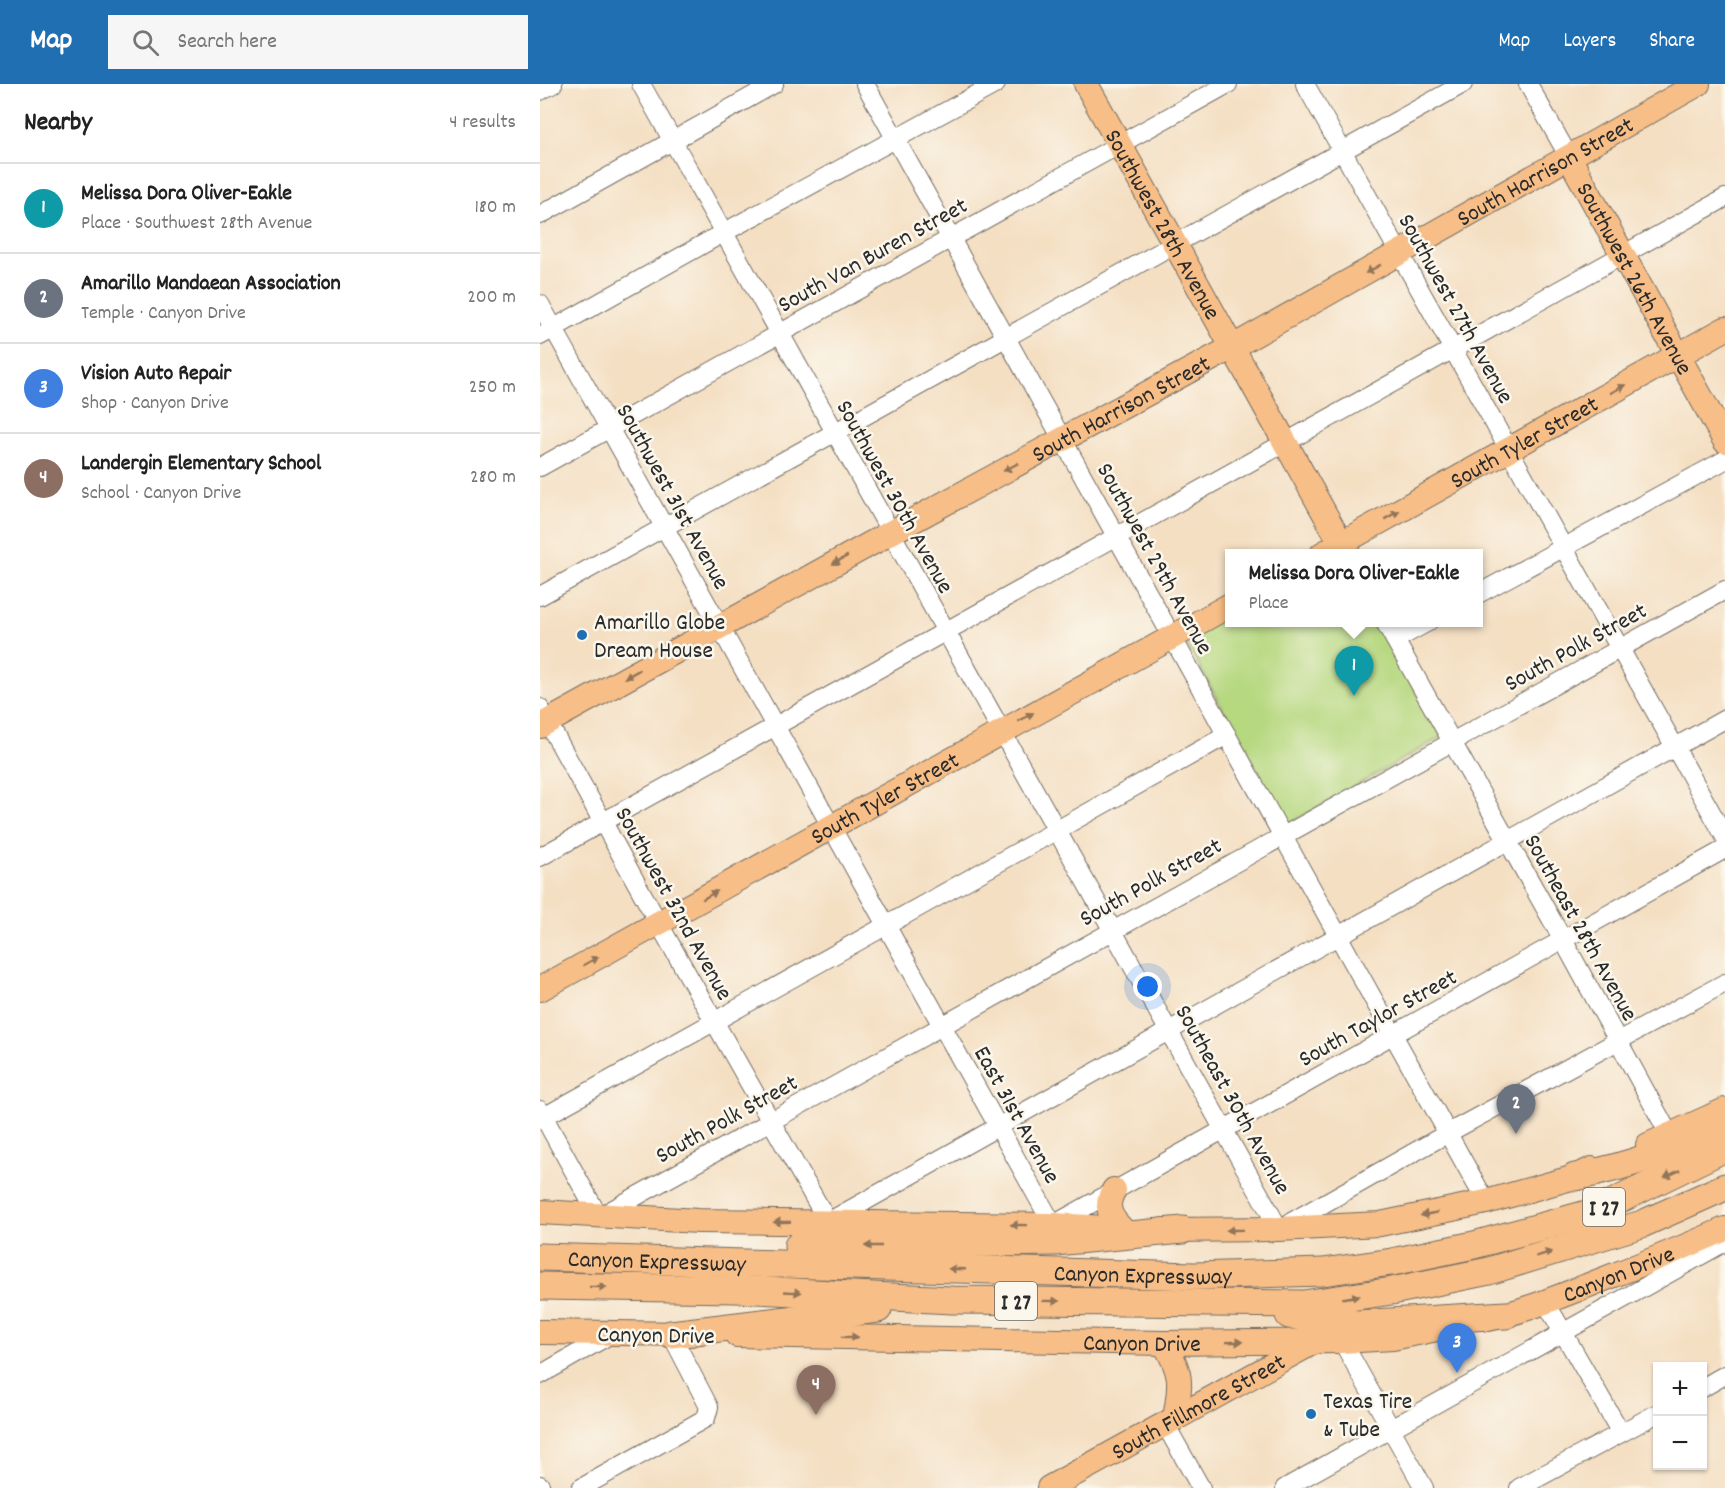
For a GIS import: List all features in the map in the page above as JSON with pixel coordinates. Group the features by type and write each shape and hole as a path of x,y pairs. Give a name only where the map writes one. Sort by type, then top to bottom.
{"highway":[{"path":"1575,1177 1611,1170 1725,1128"},
{"name":"Canyon Expressway","path":"540,1257 1194,1276 1323,1272 1392,1262 1474,1245 1586,1214 1725,1148"},
{"name":"Canyon Expressway","path":"540,1286 736,1289 952,1300 1303,1304 1392,1291 1489,1271 1642,1224 1725,1187"},
{"path":"640,1260 733,1246 891,1246 1054,1242 1183,1230"},
{"path":"670,1334 952,1300"},
{"path":"1198,1303 1356,1324 1506,1316"}],"main road":[{"name":"Southwest 28th Avenue","path":"1086,84 1284,442 1337,549"},
{"name":"South Harrison Street","path":"543,718 719,626 1231,348 1698,84"},
{"name":"Southwest 26th Avenue","path":"1569,157 1725,441"},
{"name":"South Tyler Street","path":"1339,549 1725,329"},
{"name":"South Tyler Street","path":"540,989 1225,608"},
{"path":"540,1212 600,1217 711,1221 1053,1225 1183,1230 1279,1229 1380,1224 1486,1202 1575,1177 1725,1110"},
{"path":"1114,1190 1109,1198 1110,1215 1122,1229"},
{"name":"Canyon Drive","path":"540,1332 1164,1343 1342,1341 1393,1338 1506,1316 1676,1251 1725,1229"},
{"name":"South Fillmore Street","path":"1049,1488 1314,1341"},
{"path":"1164,1343 1179,1371 1180,1394 1170,1421"}],"street":[{"path":"540,91 553,84"},
{"name":"Southwest 30th Avenue","path":"640,84 1112,930"},
{"path":"540,215 774,84"},
{"name":"Southwest 29th Avenue","path":"865,84 1486,1202"},
{"path":"547,332 996,84"},
{"name":"South Van Buren Street","path":"540,467 1228,84"},
{"name":"Southwest 27th Avenue","path":"1305,84 1398,255 1725,837"},
{"path":"540,596 1463,84"},
{"name":"Southwest 26th Avenue","path":"1528,84 1569,157"},
{"path":"540,857 1725,198"},
{"name":"Southwest 31st Avenue","path":"540,304 547,332 608,428 941,1027"},
{"path":"1483,592 1725,460"},
{"name":"South Polk Street","path":"600,1217 1283,834 1725,590"},
{"path":"1388,627 1452,741"},
{"path":"1395,640 1419,627"},
{"name":"Southwest 32nd Avenue","path":"543,718 828,1222"},
{"path":"828,1222 1725,719"},
{"path":"600,1217 541,1115 886,926 1227,735"},
{"name":"Southeast 28th Avenue","path":"1452,741 1670,1136"},
{"name":"South Taylor Street","path":"1053,1225 1725,849"},
{"name":"Southeast 30th Avenue","path":"1112,930 1279,1229"},
{"path":"1279,1229 1448,1133 1725,983"},
{"name":"East 31st Avenue","path":"941,1027 1053,1225"},
{"path":"1286,1488 1725,1242"},
{"path":"1545,1301 1621,1433"},
{"path":"540,1375 612,1333"},
{"path":"581,1488 706,1418 709,1407 670,1334"},
{"path":"1342,1341 1424,1488"},
{"path":"1707,1385 1725,1375"},
{"path":"1519,1488 1653,1416"},
{"path":"1170,1421 1201,1488"}],"green space":[{"path":"1225,616 1225,627 1381,627 1442,737 1287,825 1184,639"}],"place":[{"name":"Amarillo Globe Dream House","path":"582,635"},
{"name":"Melissa Dora Oliver-Eakle","path":"1354,696"},
{"name":"Amarillo Mandaean Association","path":"1516,1134"},
{"name":"Vision Auto Repair","path":"1457,1373"},
{"name":"Texas Tire & Tube","path":"1311,1414"},
{"name":"Landergin Elementary School","path":"816,1415"}]}
